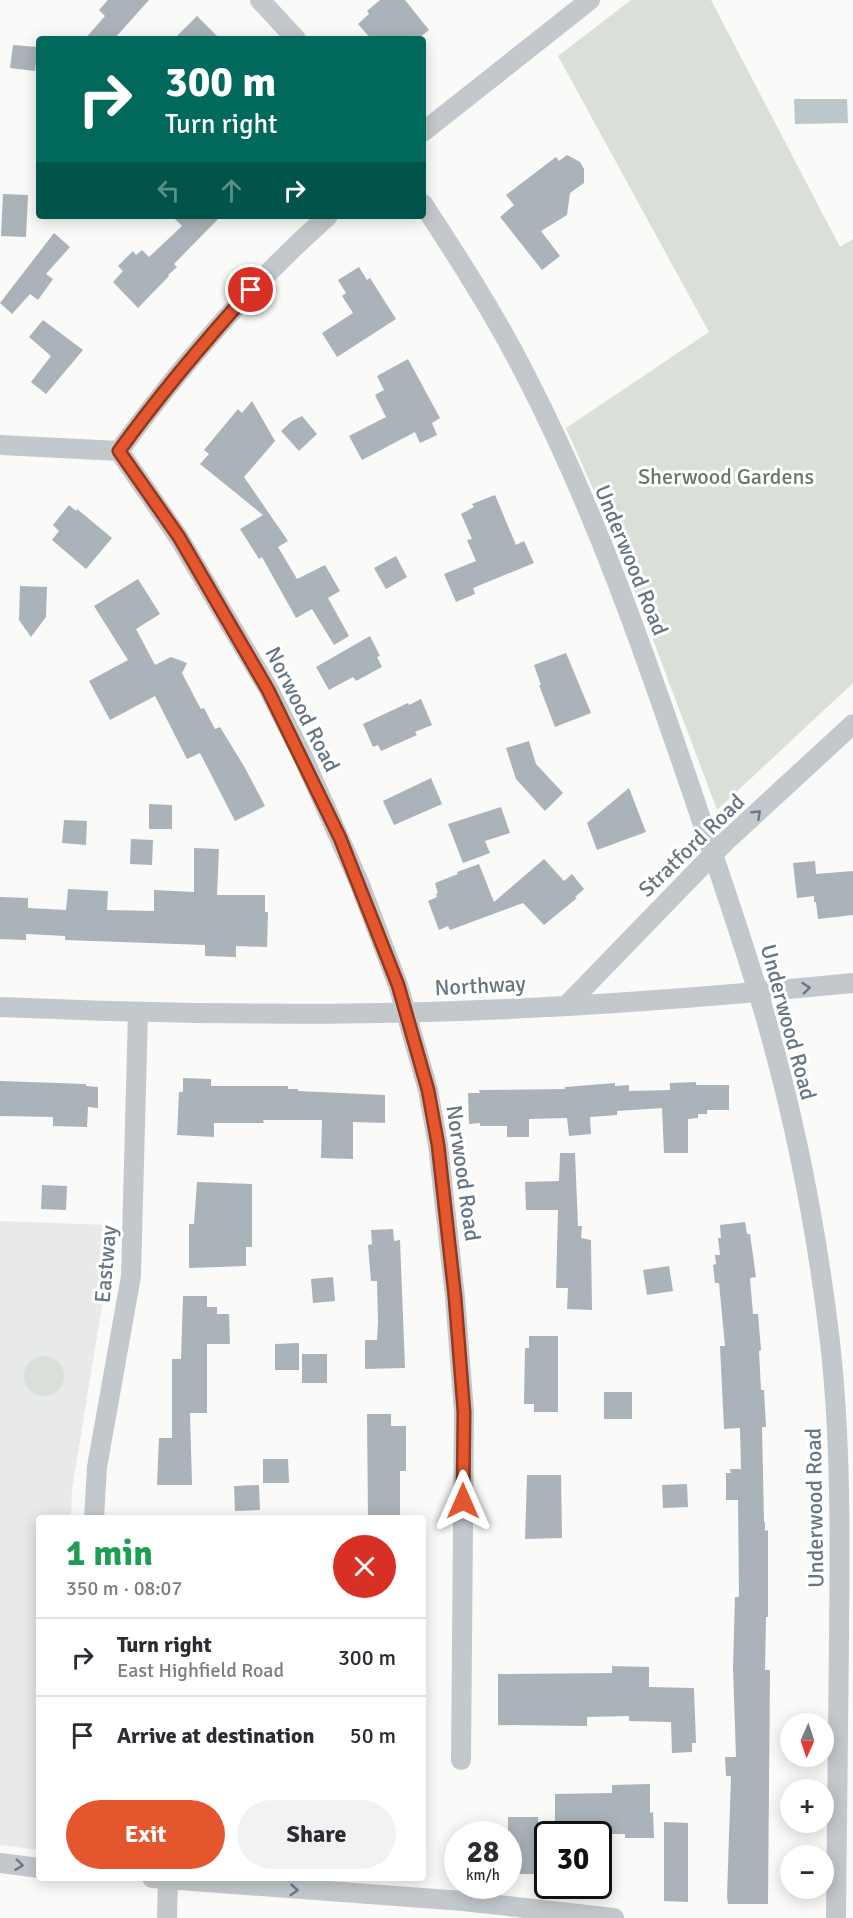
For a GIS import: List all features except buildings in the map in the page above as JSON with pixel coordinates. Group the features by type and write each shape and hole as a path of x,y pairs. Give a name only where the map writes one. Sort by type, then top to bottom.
{"street":[{"path":"260,0 293,36"},
{"path":"426,130 590,0"},
{"name":"Underwood Road","path":"426,209 525,373 571,472 637,636 714,854 758,993 782,1082 814,1228 834,1388 840,1534 836,1918"},
{"path":"0,445 119,451 154,403 217,328 265,275 325,219"},
{"name":"Norwood Road","path":"119,451 179,537 273,699 303,757 348,856 390,964 428,1090 438,1145 455,1297 461,1377 464,1457 461,1760"},
{"name":"Stratford Road","path":"567,1005 714,854 853,724"},
{"name":"Northway","path":"0,1007 138,1012 406,1012 758,993 853,983"},
{"name":"Eastway","path":"94,1515 99,1456 131,1276 138,1012"},
{"path":"0,1863 36,1868"},
{"path":"160,1881 167,1918"},
{"path":"188,1881 463,1901 614,1918"}],"shaded area":[{"path":"794,99 847,99 848,123 795,124"},
{"path":"0,1221 110,1225 104,1294 72,1489 71,1515 36,1515 36,1850 0,1845"}],"green space":[{"name":"Sherwood Gardens","path":"631,0 711,0 840,247 853,239 853,683 717,810 614,536 566,428 709,332 558,56"},
{"path":"44,1356 52,1357 58,1362 63,1368 63,1384 58,1390 52,1395 44,1396 36,1395 30,1390 25,1384 24,1376 25,1368 30,1362 36,1357"}],"route":[{"path":"251,290 188,360 119,451 179,537 268,690 303,757 340,838 398,985 428,1090 438,1145 455,1297 464,1412 463,1501"}]}
